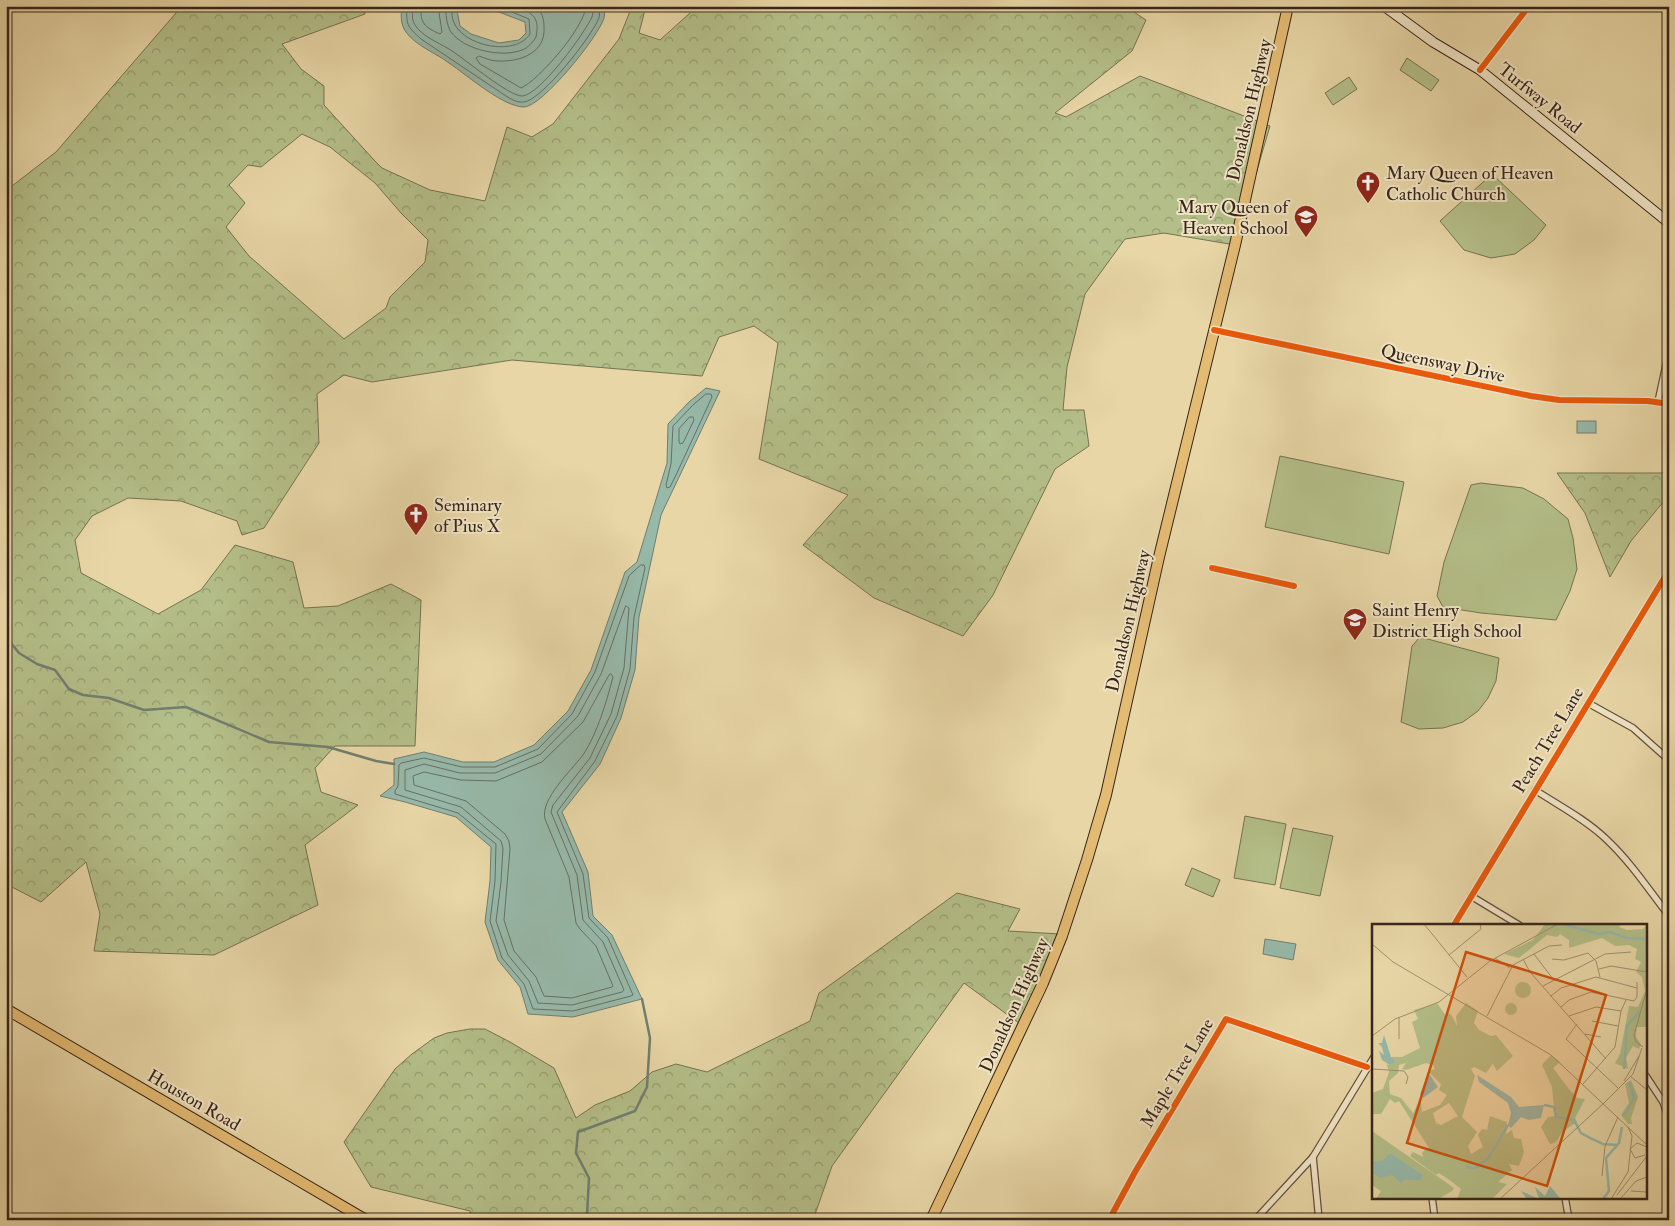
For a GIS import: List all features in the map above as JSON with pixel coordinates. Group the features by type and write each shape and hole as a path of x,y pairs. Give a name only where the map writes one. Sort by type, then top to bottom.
{"main road":[{"name":"Donaldson Highway","path":"931,1220 1042,983 1062,936 1087,860 1106,795 1159,556 1236,237 1288,6"},
{"name":"Turfway Road","path":"1384,6 1433,42 1480,70 1669,223"},
{"name":"Houston Road","path":"6,1009 366,1220"}],"street":[{"path":"1480,70 1529,6"},
{"name":"Queensway Drive","path":"1214,330 1530,396 1559,400 1633,400 1669,404"},
{"path":"1658,402 1669,351"},
{"path":"1212,568 1294,586"},
{"name":"Peach Tree Lane","path":"1455,924 1669,570"},
{"path":"1588,703 1633,728 1669,760"},
{"path":"1535,790 1583,820 1604,836 1619,852 1669,916"},
{"path":"1471,896 1517,924"},
{"name":"Maple Tree Lane","path":"1110,1220 1135,1172 1226,1019 1367,1067"},
{"path":"1255,1220 1313,1157 1372,1060"},
{"path":"1648,1079 1663,1102 1669,1119"},
{"path":"1313,1157 1319,1220"},
{"path":"1432,1198 1434,1220"},
{"path":"1565,1198 1569,1220"}],"green space":[{"path":"182,6 363,6 365,14 282,44 301,69 324,86 324,105 382,168 430,190 485,201 507,127 532,137 553,124 619,39 632,6 646,6 639,33 660,40 690,13 691,6 1125,6 1146,20 1132,51 1055,113 1066,117 1140,76 1270,126 1235,245 1164,233 1125,239 1085,294 1067,367 1063,410 1084,410 1089,446 1055,469 993,595 963,636 874,598 803,545 848,495 759,459 778,343 754,326 719,337 702,376 512,360 372,382 344,375 317,394 319,443 264,528 242,535 237,521 181,501 128,498 92,516 75,540 81,573 158,614 201,590 235,545 293,562 304,608 338,606 391,584 421,600 415,746 335,746 315,768 321,792 358,805 305,845 318,905 214,955 94,951 100,914 86,862 41,902 6,884 6,180 12,186 56,152","holes":["302,134 330,147 375,183 428,240 425,262 390,297 386,308 344,339 249,256 226,227 245,203 229,185 248,165 261,167"]},
{"path":"1407,58 1439,80 1431,91 1400,70"},
{"path":"1349,77 1357,89 1333,105 1325,93"},
{"path":"1492,174 1546,225 1534,240 1515,254 1491,258 1464,250 1440,221"},
{"path":"1280,456 1404,482 1389,554 1265,527"},
{"path":"1557,473 1669,473 1669,495 1631,541 1610,577 1585,513"},
{"path":"1481,483 1523,488 1544,499 1568,519 1573,538 1577,569 1570,591 1556,620 1481,613 1443,607 1437,596 1444,562 1471,485"},
{"path":"1420,637 1499,658 1496,681 1488,698 1478,711 1463,722 1443,728 1419,729 1401,722 1412,646"},
{"path":"1245,816 1286,824 1275,885 1234,878"},
{"path":"1293,828 1333,836 1320,896 1280,888"},
{"path":"1192,868 1220,880 1213,897 1185,885"},
{"path":"957,893 1020,909 1008,931 1060,934 1023,1026 964,983 832,1166 813,1220 472,1220 470,1211 371,1187 344,1142 395,1069 434,1038 447,1033 470,1029 485,1029 554,1068 576,1118 595,1105 630,1091 652,1072 676,1064 707,1072 810,1021 819,993"}],"water":[{"path":"402,6 459,6 457,10 460,26 471,34 499,43 519,40 526,33 525,22 483,6 605,6 604,18 600,27 569,69 543,96 524,107 515,106 485,90 444,59 410,37 402,23"},
{"path":"706,388 720,391 661,515 639,617 635,670 621,718 600,764 562,812 588,872 593,916 612,935 642,999 573,1017 528,1014 520,987 498,960 485,922 490,881 491,847 456,817 380,796 394,785 394,759 424,752 463,762 494,762 534,745 568,711 591,670 625,572 637,562 667,463 668,424 689,402"},
{"path":"1577,421 1596,421 1596,433 1577,433"},
{"path":"1265,939 1296,944 1293,960 1263,954"}],"waterway":[{"path":"6,637 19,653 37,664 55,670 69,689 83,695 109,698 144,710 186,707 269,742 328,747 376,761 394,764"},
{"path":"588,1220 589,1178 576,1153 578,1132 635,1111 647,1087 650,1038 642,999"}],"cycle path":[{"path":"1480,70 1529,6"},
{"path":"1214,330 1531,396 1559,400 1648,401 1669,404"},
{"path":"1212,568 1294,586"},
{"path":"1455,924 1669,570"},
{"path":"1109,1220 1135,1172 1226,1019 1367,1067"}],"place":[{"name":"Mary Queen of Heaven Catholic Church","path":"1368,204"},
{"name":"Mary Queen of Heaven School","path":"1306,238"},
{"name":"Seminary of Pius X","path":"416,536"},
{"name":"Saint Henry District High School","path":"1355,641"}]}
